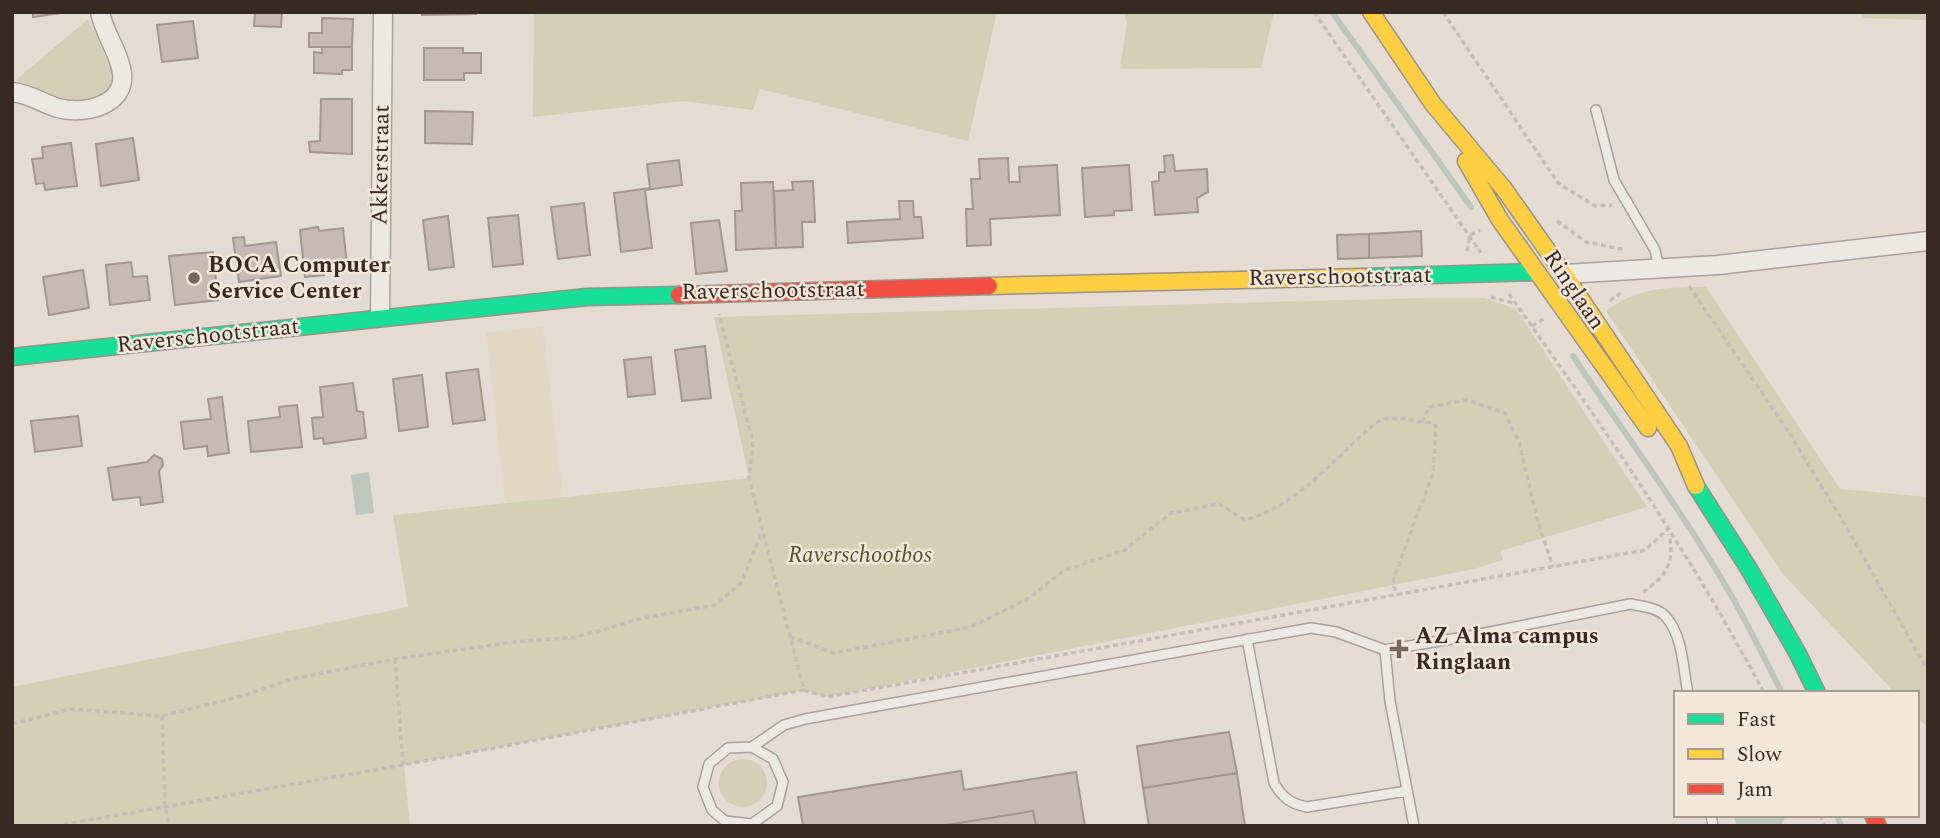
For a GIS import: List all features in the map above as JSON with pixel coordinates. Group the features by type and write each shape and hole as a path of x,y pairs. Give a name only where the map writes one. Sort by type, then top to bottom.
{"street":[{"path":"12,93 27,94 56,108 71,111 98,107 118,94 122,84 122,72 117,54 102,24 100,12"},
{"name":"Akkerstraat","path":"380,317 383,12"},
{"name":"Ringlaan","path":"1371,12 1433,104 1500,220 1667,455 1697,488"},
{"name":"Ringlaan","path":"1433,104 1504,189 1679,446 1697,488 1749,569 1816,691"},
{"path":"1564,274 1659,269 1928,241"},
{"name":"Raverschootstraat","path":"12,357 587,297 1537,272"}],"lane":[{"path":"1596,110 1614,180 1655,250 1659,269"},
{"path":"752,747 773,759 783,782 777,806 753,825 726,823 712,810 703,787 709,764 728,748 752,747 784,725 805,719 1311,628 1336,632 1385,650 1630,604 1650,608 1665,615 1678,637 1688,691"},
{"path":"1247,639 1274,783 1282,796 1294,805 1307,807 1407,791"},
{"path":"1385,650 1390,701 1413,826"}],"path":[{"path":"1314,12 1496,274 1668,529 1739,645 1763,691"},
{"path":"1443,12 1558,184 1595,206 1628,205"},
{"path":"1551,218 1586,242 1633,251 1655,250"},
{"path":"1592,317 1625,290 1659,269 1786,428 1847,528 1928,671"},
{"path":"714,293 753,442 749,478 804,690"},
{"path":"1422,422 1429,407 1467,400 1505,413 1519,442 1538,522 1553,567"},
{"path":"790,637 834,653 971,627 1029,598 1063,571 1125,550 1171,513 1219,504 1241,520 1250,519 1287,502 1381,419 1432,423 1436,426 1433,473 1394,577 1393,585 1398,595"},
{"path":"55,826 403,765 804,690 827,697 1553,567 1645,550 1668,529"},
{"path":"1630,604 1658,582 1670,564 1672,549 1668,529"},
{"path":"12,723 71,709 162,716 246,695 292,679 395,659 514,642 577,637 643,618 715,605 741,583 763,530"},
{"path":"395,659 403,765"},
{"path":"162,716 165,806 169,826"}],"shaded area":[{"path":"543,327 563,497 505,503 486,332"},
{"path":"369,472 374,513 356,515 351,475"},
{"path":"1734,817 1785,818 1780,826 1737,826"}],"green space":[{"path":"534,12 997,12 968,141 760,89 753,110 683,101 533,117"},
{"path":"1124,12 1274,12 1261,68 1120,69 1127,23"},
{"path":"1862,12 1928,12 1928,20 1862,18"},
{"path":"88,19 116,82 106,97 64,105 16,80"},
{"path":"1706,287 1840,489 1928,497 1928,728 1919,719 1919,691 1893,691 1783,574 1606,311 1631,297 1665,288"},
{"name":"Raverschootbos","path":"1485,298 1516,309 1647,507 1500,551 1503,560 1474,569 827,697 804,690 404,765 410,826 12,826 12,687 408,607 393,515 749,478 714,317"},
{"path":"743,759 752,760 760,766 766,774 766,792 760,800 752,806 743,807 734,806 726,800 720,792 719,783 720,774 726,766 734,760"}],"building":[{"path":"33,12 61,12 61,13 33,17"},
{"path":"255,12 282,12 281,27 254,26"},
{"path":"422,12 476,12 476,14 422,15"},
{"path":"322,18 353,19 352,47 309,47 309,33 322,33"},
{"path":"193,21 198,58 162,62 157,25"},
{"path":"322,47 352,47 352,70 342,70 342,74 314,73 314,52 322,53"},
{"path":"424,48 463,48 463,53 481,53 481,73 464,73 464,80 424,80"},
{"path":"321,99 352,99 352,154 310,152 309,142 320,141"},
{"path":"425,111 473,112 472,144 425,143"},
{"path":"133,138 139,180 101,186 96,144"},
{"path":"71,143 77,186 45,190 44,183 36,184 32,159 43,158 42,147"},
{"path":"1173,155 1175,171 1207,169 1208,192 1197,198 1198,212 1155,215 1152,182 1159,181 1159,172 1165,172 1164,156"},
{"path":"1008,158 1009,182 1020,182 1019,167 1057,165 1060,215 990,219 991,245 967,246 966,209 973,209 971,179 980,179 979,159"},
{"path":"679,160 682,185 645,190 652,248 621,252 614,193 650,188 647,164"},
{"path":"1129,165 1132,210 1114,211 1114,215 1085,217 1082,168"},
{"path":"813,181 815,222 802,222 803,247 776,248 774,191 793,190 792,182"},
{"path":"773,182 776,248 736,250 735,211 742,211 741,183"},
{"path":"899,201 913,201 914,217 921,217 923,238 848,243 847,222 900,219"},
{"path":"584,203 590,255 558,259 551,207"},
{"path":"518,215 523,264 493,267 488,218"},
{"path":"448,216 454,267 429,270 423,220"},
{"path":"719,220 727,271 696,274 691,223"},
{"path":"318,227 319,231 343,228 347,264 323,267 324,275 305,277 300,230"},
{"path":"1421,231 1422,256 1369,258 1369,234"},
{"path":"1369,234 1369,258 1338,259 1337,235"},
{"path":"244,237 245,246 276,242 281,276 239,282 233,238"},
{"name":"BOCA Computer Service Center","path":"213,252 218,300 175,305 169,256"},
{"path":"131,262 133,277 147,276 150,300 110,305 106,265"},
{"path":"83,270 89,308 49,315 43,277"},
{"path":"705,346 711,398 682,401 675,350"},
{"path":"651,357 655,394 628,397 624,360"},
{"path":"478,369 485,420 453,424 446,373"},
{"path":"422,375 428,427 399,431 393,379"},
{"path":"353,383 357,411 363,412 366,438 324,444 323,438 314,439 312,418 323,417 320,387"},
{"path":"222,397 229,453 208,456 207,446 184,449 181,422 211,419 208,399"},
{"path":"297,405 302,447 251,452 248,421 280,417 279,407"},
{"path":"78,416 82,446 35,452 31,421"},
{"path":"154,455 162,459 163,465 159,471 163,502 141,505 140,497 113,500 108,468 147,462"},
{"path":"1229,732 1237,773 1143,788 1137,746"},
{"path":"961,771 964,790 1076,772 1085,826 1036,826 1033,811 940,826 803,826 798,797"},
{"path":"1237,773 1245,826 1149,826 1143,788"},
{"path":"1033,811 1036,826 940,826"}],"waterway":[{"path":"1332,12 1471,207"},
{"path":"1573,356 1709,558 1742,614 1781,691"},
{"path":"1838,817 1841,826"}],"traffic: fast":[{"path":"1363,277 1537,272"},
{"path":"12,357 587,297 679,295"},
{"path":"1696,486 1749,569 1816,691"}],"traffic: slow":[{"path":"1371,12 1433,104 1504,189 1564,274 1679,446 1696,486"},
{"path":"1466,161 1500,220 1648,428"},
{"path":"989,286 1363,277"}],"traffic: jam":[{"path":"679,295 989,286"},
{"path":"1874,817 1878,826"}],"place":[{"name":"BOCA Computer Service Center","path":"194,278"},
{"name":"AZ Alma campus Ringlaan","path":"1399,649"}]}
